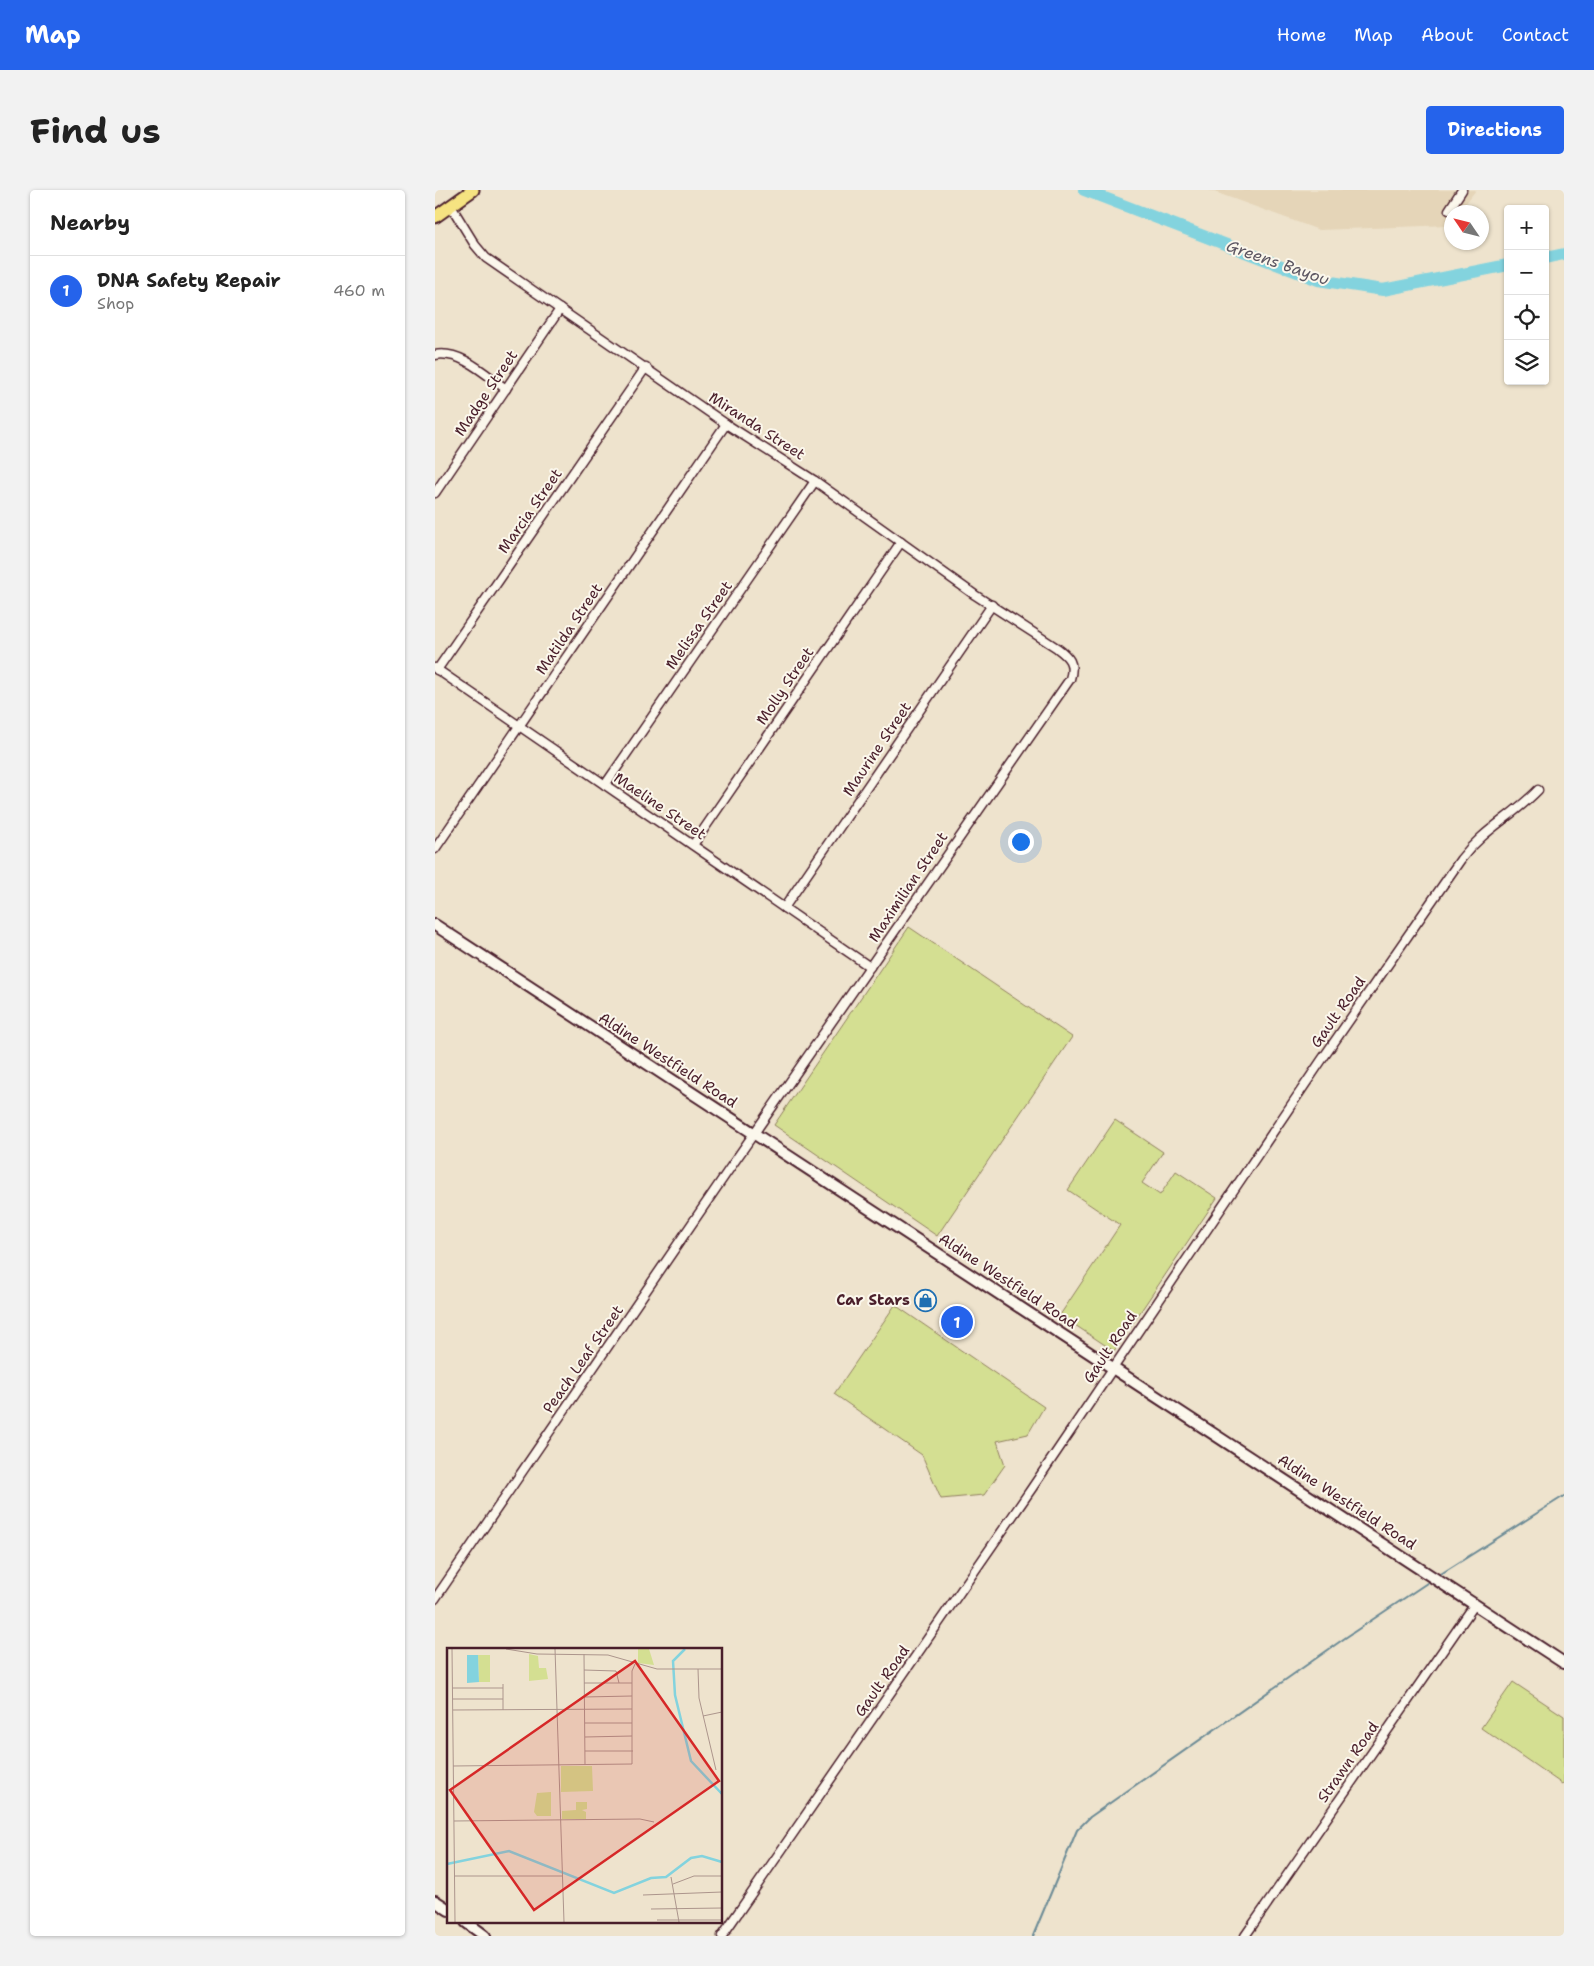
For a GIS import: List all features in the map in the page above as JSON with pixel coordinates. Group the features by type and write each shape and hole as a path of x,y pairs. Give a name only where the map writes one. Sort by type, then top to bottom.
{"main road":[{"path":"435,217 473,190"},
{"name":"Aldine Westfield Road","path":"435,925 1114,1367 1564,1663"},
{"path":"435,1901 447,1909"},
{"path":"469,1924 485,1936"}],"street":[{"path":"1452,205 1462,190"},
{"name":"Miranda Street","path":"451,206 475,245 487,258 646,367 725,424 815,482 1064,653"},
{"name":"Madge Street","path":"435,493 560,309"},
{"path":"435,355 456,356 506,389"},
{"name":"Marcia Street","path":"436,669 646,367"},
{"name":"Matilda Street","path":"435,849 725,424"},
{"name":"Melissa Street","path":"605,785 815,482"},
{"name":"Molly Street","path":"693,845 901,542"},
{"name":"Maurine Street","path":"784,908 992,605"},
{"name":"Maximilian Street","path":"755,1135 1070,678 1073,669 1071,661 1064,653"},
{"name":"Maeline Street","path":"436,669 870,966"},
{"name":"Gault Road","path":"723,1936 1114,1367 1315,1069 1461,860 1480,837 1513,813 1538,790"},
{"name":"Peach Leaf Street","path":"435,1599 730,1168 755,1135"},
{"name":"Strawn Road","path":"1245,1936 1475,1604"}],"shaded area":[{"path":"1209,190 1476,190 1464,205 1444,205 1444,225 1319,230"}],"green space":[{"path":"909,927 1072,1037 937,1236 774,1125"},
{"path":"1115,1120 1163,1152 1142,1183 1160,1195 1176,1171 1217,1198 1114,1351 1060,1315 1120,1225 1068,1190"},
{"path":"895,1305 1044,1407 1028,1434 997,1441 1005,1465 984,1495 941,1499 922,1455 834,1394"},
{"path":"1513,1682 1564,1716 1564,1782 1562,1784 1481,1728"}],"waterway":[{"name":"Greens Bayou","path":"1084,190 1318,280 1383,290 1504,266"},
{"name":"Greens Bayou","path":"1549,257 1564,254"},
{"path":"1436,1577 1564,1496"},
{"path":"1033,1936 1077,1830 1090,1817 1345,1638 1430,1581"}],"place":[{"name":"Car Stars","path":"926,1300"},
{"name":"DNA Safety Repair","path":"957,1322"}]}
